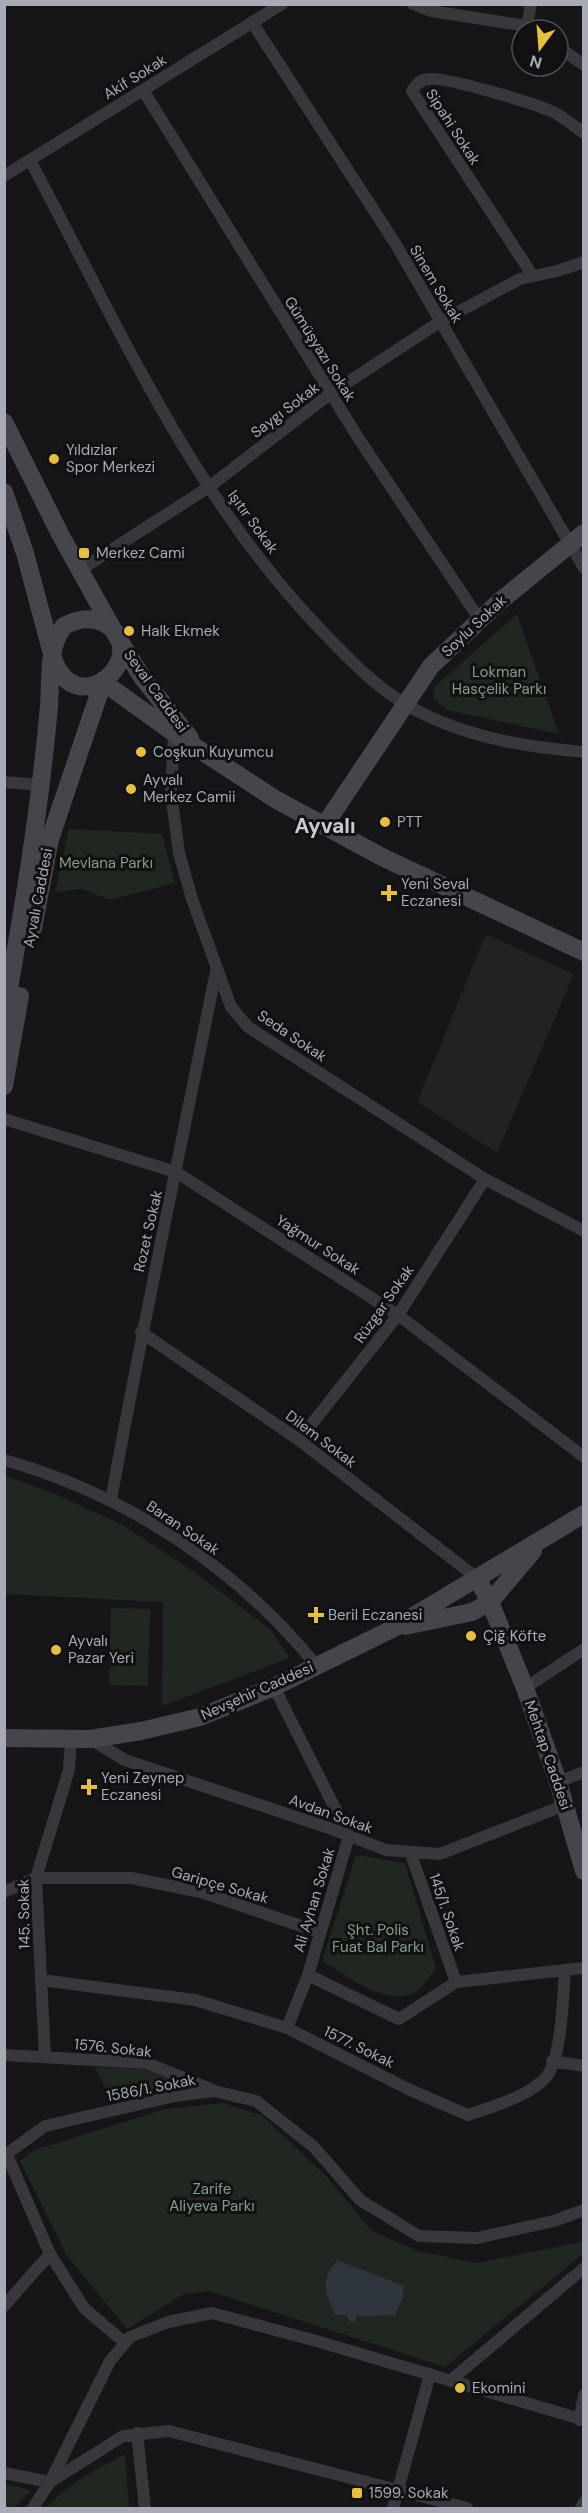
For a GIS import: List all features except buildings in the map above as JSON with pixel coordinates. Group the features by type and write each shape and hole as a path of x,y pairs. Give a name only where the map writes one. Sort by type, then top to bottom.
{"main road":[{"name":"Ayvalı Caddesi","path":"4,422 120,645 118,666 103,682 50,839 4,1086"},
{"name":"Ayvalı Caddesi","path":"4,492 25,554 56,669 72,683 82,686 103,682"},
{"name":"Soylu Sokak","path":"324,826 431,666 480,620 577,538"},
{"name":"Ayvalı Caddesi","path":"4,1015 23,912 41,785 57,635 74,620 98,620 116,635"},
{"name":"Seval Caddesi","path":"116,635 142,677 197,746"},
{"name":"Seval Caddesi","path":"103,682 174,733 275,799 382,857 584,952"},
{"path":"477,1578 584,1514"},
{"path":"392,1629 472,1612 490,1602 542,1540"},
{"name":"Nevşehir Caddesi","path":"4,1738 90,1739 141,1731 200,1717 273,1687 392,1629 477,1578"},
{"name":"Mehtap Caddesi","path":"477,1578 490,1602 504,1642 525,1688 558,1782 584,1871"},
{"path":"458,1589 472,1612 504,1642"}],"street":[{"path":"413,4 431,11 510,25"},
{"name":"Akif Sokak","path":"4,176 277,6"},
{"name":"Sinem Sokak","path":"252,22 395,243 441,321 577,538 584,568"},
{"path":"570,55 584,65"},
{"name":"Sipahi Sokak","path":"533,276 412,91 417,83 430,79 450,82 547,109 584,133"},
{"name":"Gümüşyazı Sokak","path":"143,90 330,394 480,620"},
{"name":"Işıtır Sokak","path":"30,160 178,438 237,530 292,601 352,662 405,704 459,729 531,748 584,752"},
{"name":"Saygı Sokak","path":"80,570 209,487 330,394 441,321 520,279 584,261"},
{"name":"Seda Sokak","path":"174,733 171,793 179,853 192,900 231,1007 249,1027 485,1179 584,1232"},
{"path":"4,782 41,785"},
{"name":"Rozet Sokak","path":"111,1500 141,1332 176,1172 216,970"},
{"name":"Yağmur Sokak","path":"4,1119 176,1172 398,1315 584,1456"},
{"name":"Rüzgar Sokak","path":"299,1440 398,1315 485,1179"},
{"name":"Dilem Sokak","path":"141,1332 299,1440 477,1578"},
{"name":"Baran Sokak","path":"4,1460 111,1500 175,1538 260,1602 316,1665"},
{"path":"525,1688 584,1649"},
{"name":"Ali Ayhan Sokak","path":"273,1687 350,1836 319,1932 308,1975 287,2028"},
{"name":"145. Sokak","path":"45,2057 36,1878 69,1770 71,1739"},
{"name":"Avdan Sokak","path":"90,1739 125,1760 386,1850 440,1854 565,1805"},
{"path":"558,1782 584,1772"},
{"name":"145/1. Sokak","path":"410,1852 456,1982"},
{"name":"Garipçe Sokak","path":"4,1892 36,1878 131,1878 201,1892 319,1932"},
{"path":"308,1975 399,2019 456,1982 584,1968"},
{"name":"1577. Sokak","path":"41,1980 195,2000 287,2028 410,2090 468,2115 515,2099 547,2076 560,2035 565,1970"},
{"name":"1576. Sokak","path":"4,2055 147,2063 214,2091"},
{"path":"552,2061 584,2066"},
{"name":"1586/1. Sokak","path":"6,2156 45,2126 175,2096 214,2091 256,2101 314,2147 360,2200 419,2236 477,2238 554,2221 584,2210"},
{"path":"6,2156 50,2254 84,2308 125,2343"},
{"path":"4,2306 50,2254"},
{"path":"451,2380 584,2268"},
{"path":"33,2508 50,2482 110,2361 130,2337 168,2322 212,2313 451,2380 581,2420 584,2396"},
{"path":"393,2508 430,2374"},
{"path":"4,2474 50,2482 123,2436 169,2431 467,2508"},
{"path":"137,2433 145,2508"},
{"path":"581,2508 584,2502"}],"shaded area":[{"path":"486,934 574,974 497,1153 417,1102"},
{"path":"337,2260 404,2286 402,2300 395,2315 356,2316 356,2321 350,2322 347,2315 335,2315 327,2293 326,2281"}],"green space":[{"name":"Lokman Hasçelik Parkı","path":"517,614 559,734 447,710 434,699 434,687"},
{"name":"Mevlana Parkı","path":"69,829 162,834 175,883 110,900 82,889 55,892"},
{"path":"4,1475 58,1495 124,1526 196,1573 270,1629 290,1658 162,1706 163,1602 5,1594"},
{"path":"111,1608 150,1609 148,1686 109,1685"},
{"name":"Şht. Polis Fuat Bal Parkı","path":"356,1855 405,1863 436,1968 415,1992 404,1996 379,1993 322,1961"},
{"path":"95,2067 146,2069 188,2082 111,2101"},
{"name":"Zarife Aliyeva Parkı","path":"223,2103 261,2115 326,2176 372,2231 418,2251 477,2263 581,2242 583,2243 583,2254 445,2367 209,2291 182,2295 127,2329 67,2256 20,2161 34,2150 166,2109"},
{"path":"125,2454 129,2508 46,2508 73,2484"},
{"path":"5,2484 31,2490 14,2508 5,2508"}],"place":[{"name":"Yıldızlar Spor Merkezi","path":"54,459"},
{"name":"Merkez Cami","path":"84,553"},
{"name":"Halk Ekmek","path":"129,631"},
{"name":"Coşkun Kuyumcu","path":"141,752"},
{"name":"Ayvalı Merkez Camii","path":"131,789"},
{"name":"PTT","path":"385,822"},
{"name":"Yeni Seval Eczanesi","path":"389,893"},
{"name":"Beril Eczanesi","path":"316,1615"},
{"name":"Çiğ Köfte","path":"471,1636"},
{"name":"Ayvalı Pazar Yeri","path":"56,1650"},
{"name":"Yeni Zeynep Eczanesi","path":"89,1787"},
{"name":"Ekomini","path":"460,2388"},
{"name":"1599. Sokak","path":"357,2493"}],"district":[{"name":"Ayvalı","path":"325,826"}]}
